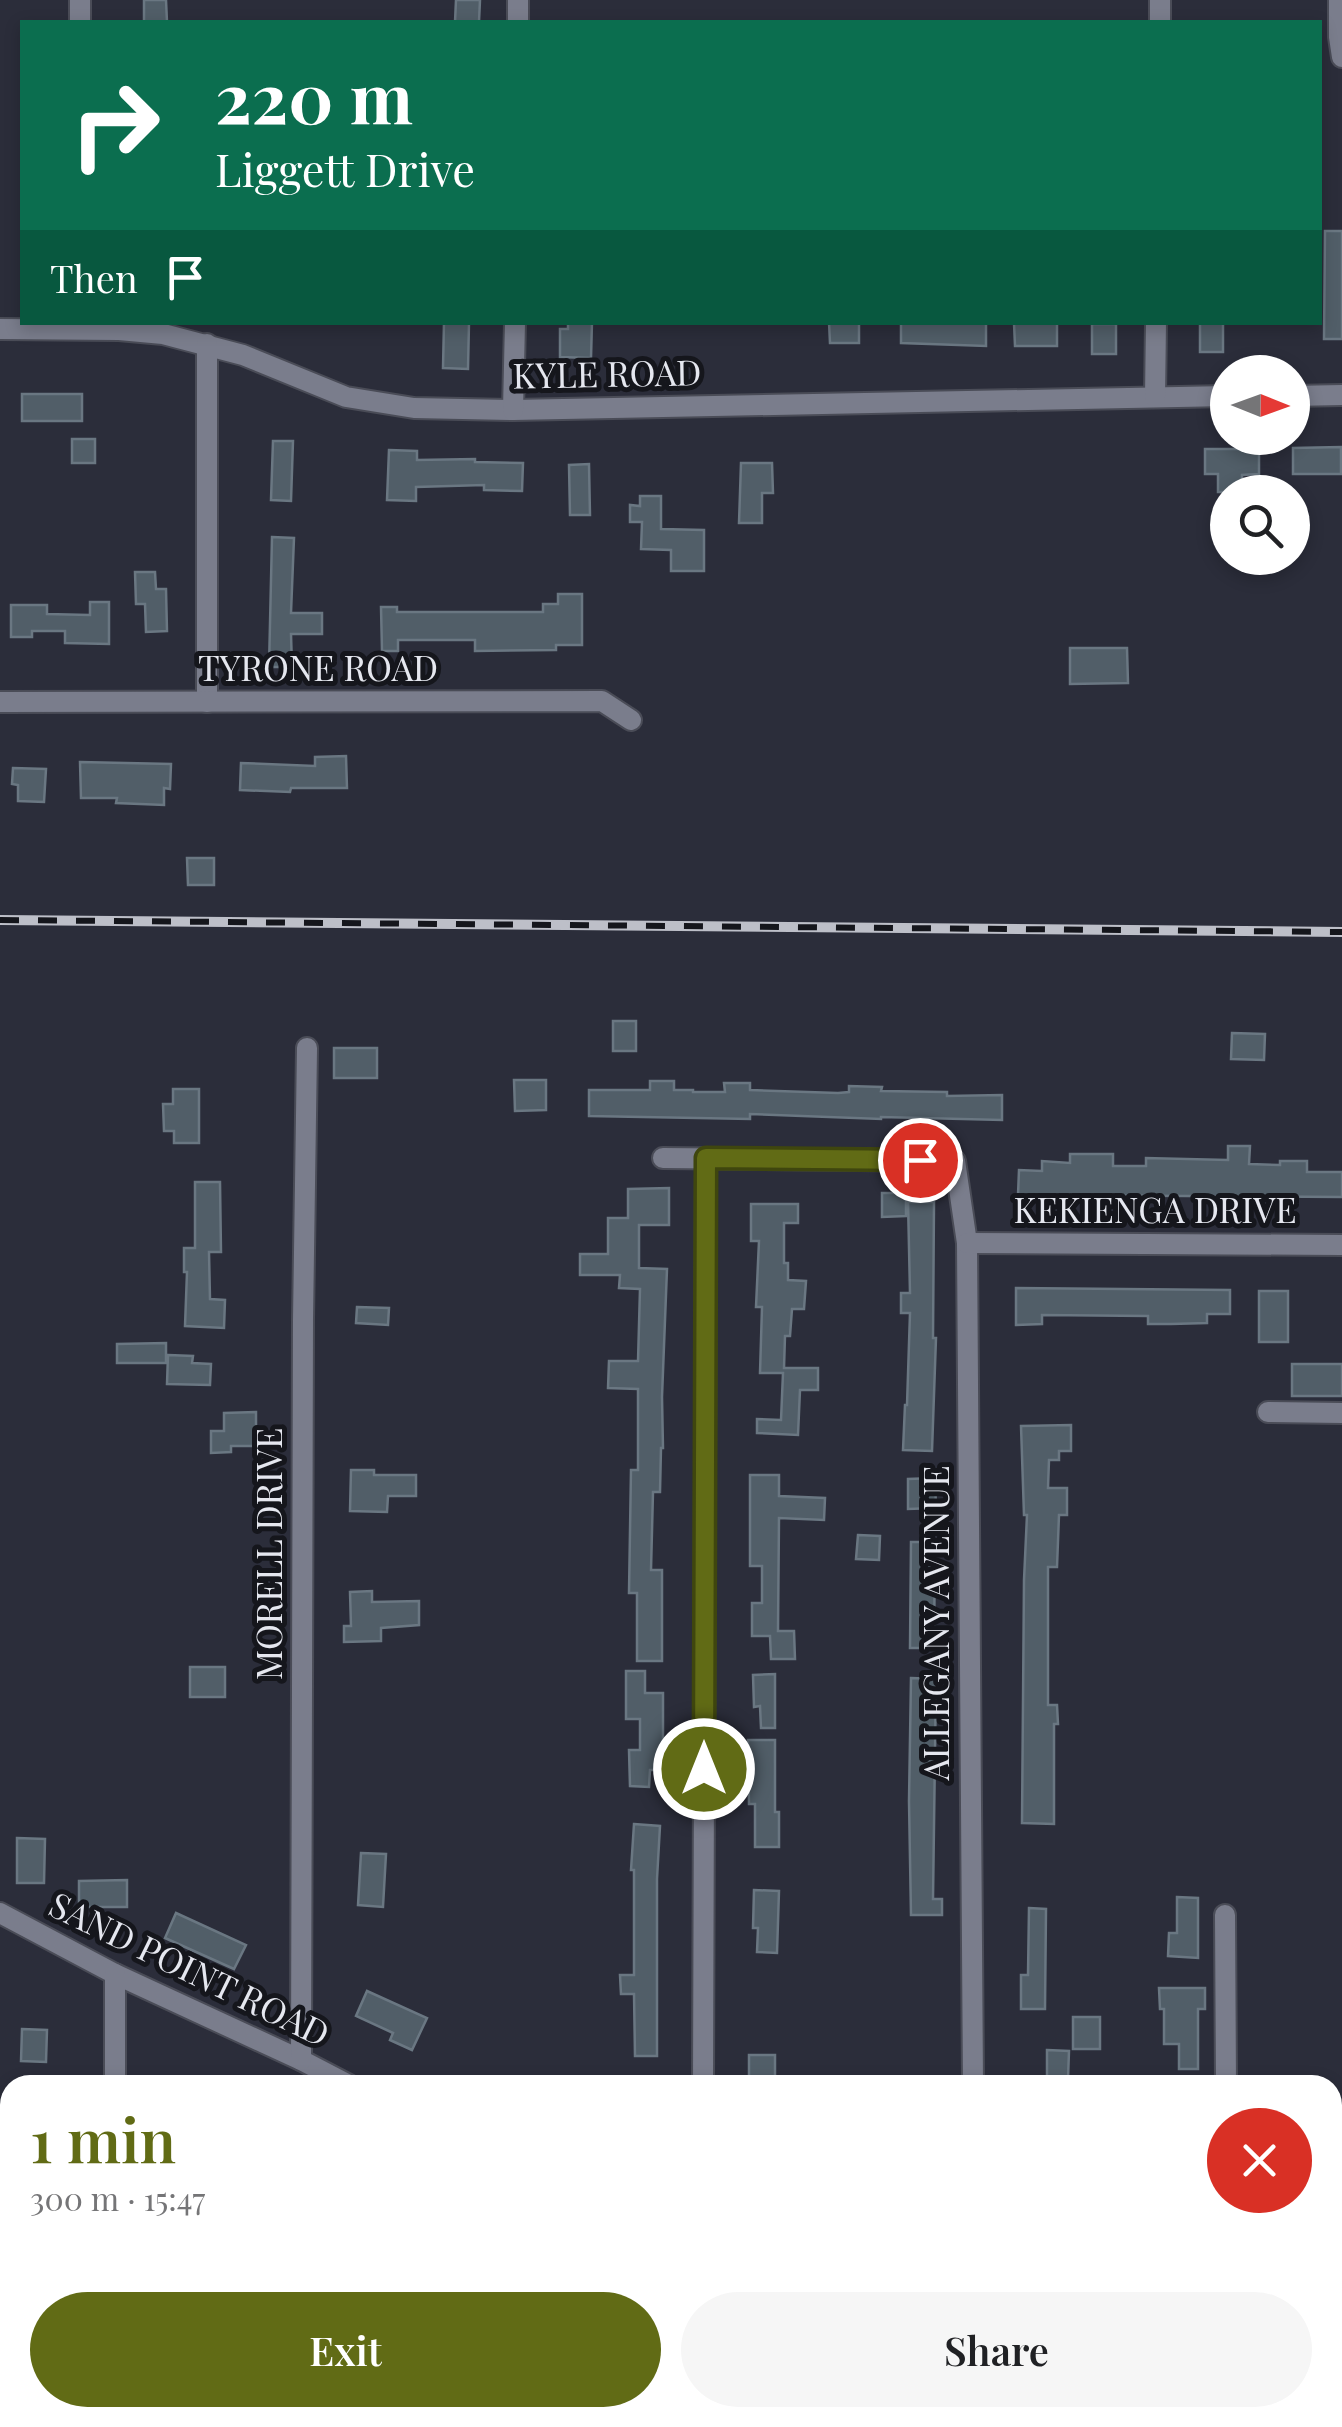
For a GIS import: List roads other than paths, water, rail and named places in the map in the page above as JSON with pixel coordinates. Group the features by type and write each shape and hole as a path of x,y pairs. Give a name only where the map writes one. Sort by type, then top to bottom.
{"street":[{"path":"1339,0 1342,56"},
{"path":"514,410 515,325"},
{"path":"1156,325 1156,397"},
{"name":"KYLE ROAD","path":"0,329 78,326 163,334 244,355 346,397 414,408 514,410 1210,396"},
{"path":"206,344 207,702"},
{"path":"1310,396 1342,395"},
{"name":"TYRONE ROAD","path":"0,702 602,701 631,720"},
{"name":"MORELL DRIVE","path":"301,2060 307,1048"},
{"path":"663,1158 706,1158 703,2075"},
{"name":"ALLEGANY AVENUE","path":"706,1158 956,1160 967,1242 973,2075"},
{"name":"KEKIENGA DRIVE","path":"967,1242 1342,1245"},
{"path":"1268,1412 1342,1413"},
{"name":"SAND POINT ROAD","path":"0,1914 115,1974 330,2075"},
{"path":"1225,1916 1226,2075"},
{"path":"115,1974 115,2075"}],"railway":[{"path":"0,920 1342,932"}]}
